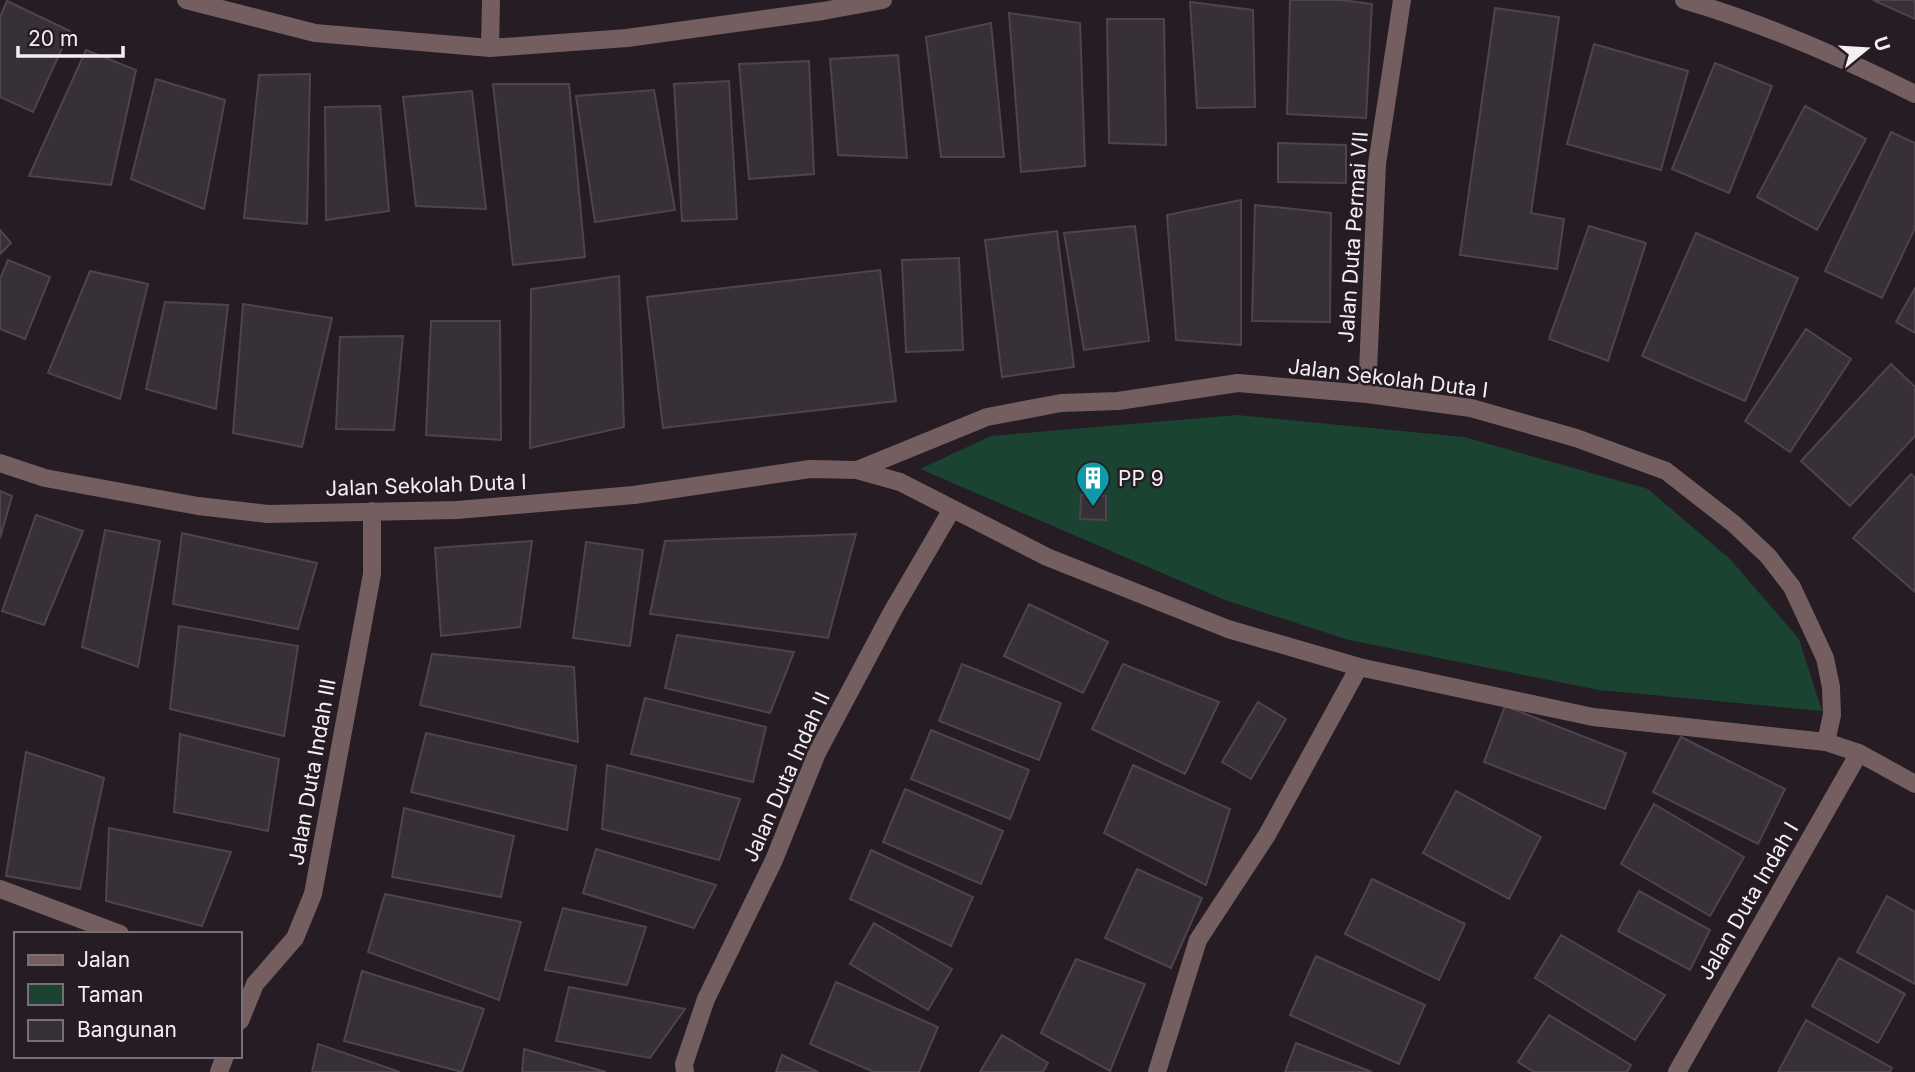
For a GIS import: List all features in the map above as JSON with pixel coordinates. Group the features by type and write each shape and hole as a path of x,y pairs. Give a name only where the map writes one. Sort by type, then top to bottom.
{"street":[{"path":"186,0 316,33 489,48 627,37 822,11 883,0"},
{"path":"489,48 491,0"},
{"name":"Jalan Duta Permai VII","path":"1367,394 1377,164 1402,0"},
{"path":"1684,0 1720,10 1865,69 1915,94"},
{"name":"Jalan Sekolah Duta I","path":"856,470 987,418 1060,403 1118,401 1238,383 1367,394 1471,408 1576,438 1666,471 1734,524 1768,556 1792,587 1825,658 1832,687 1832,715 1826,742"},
{"name":"Jalan Sekolah Duta I","path":"0,463 45,478 198,506 268,513 457,510 634,495 810,469 856,470 900,482 1047,557 1228,629 1359,667 1593,717 1826,742 1859,753 1915,784"},
{"name":"Jalan Duta Indah II","path":"685,1072 684,1064 706,999 774,860 817,752 892,612 952,509"},
{"name":"Jalan Duta Indah III","path":"242,1010 247,981 295,939 313,894 372,574 372,511"},
{"path":"1157,1072 1198,940 1267,835 1359,667"},
{"name":"Jalan Duta Indah I","path":"1677,1072 1859,753"},
{"path":"0,889 115,932"}],"green space":[{"path":"1237,415 1464,437 1648,489 1730,559 1799,639 1822,711 1599,690 1349,640 1225,600 920,469 991,436"}],"building":[{"path":"1290,0 1341,0 1372,4 1366,118 1287,114"},
{"path":"1873,0 1915,0 1915,19"},
{"path":"7,1 70,31 33,112 0,97 0,17"},
{"path":"1190,2 1253,10 1255,107 1197,108"},
{"path":"1495,8 1559,17 1531,213 1564,219 1557,269 1460,255"},
{"path":"1009,13 1080,23 1085,166 1021,172"},
{"path":"1107,19 1164,19 1166,145 1109,143"},
{"path":"991,23 1004,157 941,157 926,37"},
{"path":"1594,44 1688,71 1661,170 1567,144"},
{"path":"86,50 136,70 111,185 29,176"},
{"path":"898,55 907,158 838,155 830,59"},
{"path":"809,61 814,174 749,179 739,64"},
{"path":"1715,63 1772,86 1729,193 1672,169"},
{"path":"310,74 307,224 244,218 259,75"},
{"path":"156,79 225,100 204,209 131,179"},
{"path":"729,81 737,219 682,221 674,84"},
{"path":"493,84 569,84 585,257 513,265"},
{"path":"654,90 675,210 595,222 576,96"},
{"path":"472,91 486,209 416,206 403,97"},
{"path":"380,106 389,211 326,220 325,107"},
{"path":"1805,106 1866,139 1817,230 1757,197"},
{"path":"1891,132 1915,143 1915,228 1882,298 1825,271"},
{"path":"1278,143 1346,145 1346,183 1278,182"},
{"path":"1241,200 1241,345 1176,340 1167,215"},
{"path":"1255,205 1331,213 1330,322 1252,321"},
{"path":"1135,226 1149,341 1084,350 1064,233"},
{"path":"1589,226 1646,243 1608,361 1549,339"},
{"path":"0,230 11,243 0,254"},
{"path":"1057,231 1074,367 1002,377 985,240"},
{"path":"1696,233 1798,278 1745,401 1642,356"},
{"path":"959,258 963,350 906,352 902,260"},
{"path":"8,260 50,277 25,339 0,329 0,279"},
{"path":"880,270 896,401 663,428 647,297"},
{"path":"90,271 148,284 120,399 48,373"},
{"path":"619,276 624,427 530,448 531,289"},
{"path":"1915,288 1915,333 1896,322"},
{"path":"165,302 228,305 216,409 146,389"},
{"path":"243,304 332,318 302,447 233,433"},
{"path":"431,321 500,321 501,440 426,435"},
{"path":"1806,329 1851,359 1790,452 1745,421"},
{"path":"403,336 394,430 336,429 340,337"},
{"path":"1891,364 1915,387 1915,436 1850,506 1801,461"},
{"path":"1911,474 1915,478 1915,592 1853,538"},
{"path":"0,491 12,496 0,538"},
{"name":"PP 9","path":"1081,495 1106,496 1106,520 1080,519"},
{"path":"36,515 83,531 44,625 2,611"},
{"path":"105,530 160,541 138,667 82,647"},
{"path":"182,533 317,563 298,629 173,604"},
{"path":"856,534 828,638 650,614 665,541"},
{"path":"532,541 520,627 441,636 435,548"},
{"path":"586,542 643,550 630,646 573,638"},
{"path":"1029,604 1108,642 1083,693 1004,656"},
{"path":"179,626 298,646 284,736 170,709"},
{"path":"677,635 794,652 770,713 665,688"},
{"path":"432,654 574,667 578,742 420,705"},
{"path":"962,664 1061,703 1039,760 939,721"},
{"path":"1123,664 1219,702 1185,774 1092,729"},
{"path":"645,698 766,727 753,782 631,754"},
{"path":"1258,702 1286,719 1251,779 1222,762"},
{"path":"1505,706 1626,753 1605,809 1484,762"},
{"path":"931,730 1029,770 1010,819 911,779"},
{"path":"426,733 576,766 567,830 411,792"},
{"path":"180,734 279,759 268,831 174,812"},
{"path":"1681,737 1785,789 1758,844 1653,792"},
{"path":"26,752 104,778 80,889 6,876"},
{"path":"607,765 740,799 719,860 602,829"},
{"path":"1133,765 1230,809 1206,885 1104,833"},
{"path":"905,789 1003,831 981,884 883,842"},
{"path":"1456,791 1541,837 1509,899 1423,853"},
{"path":"1654,804 1744,857 1710,916 1621,864"},
{"path":"404,808 514,836 501,897 392,877"},
{"path":"109,828 231,852 202,926 106,901"},
{"path":"596,849 716,885 694,928 583,893"},
{"path":"871,850 973,897 951,946 850,899"},
{"path":"1137,869 1202,898 1171,968 1105,938"},
{"path":"1372,879 1465,924 1439,980 1345,934"},
{"path":"1639,891 1710,930 1690,970 1618,931"},
{"path":"385,894 521,922 499,1000 368,952"},
{"path":"1887,896 1915,912 1915,984 1857,952"},
{"path":"563,908 646,927 627,985 545,970"},
{"path":"874,923 952,969 928,1010 850,964"},
{"path":"1561,935 1665,995 1635,1040 1535,978"},
{"path":"1316,956 1425,1005 1399,1064 1290,1015"},
{"path":"1839,958 1905,994 1878,1043 1812,1006"},
{"path":"1076,959 1145,984 1110,1071 1041,1033"},
{"path":"362,971 484,1009 462,1072 344,1041"},
{"path":"836,982 938,1027 919,1072 874,1072 810,1044"},
{"path":"569,987 685,1009 650,1058 556,1041"},
{"path":"1549,1015 1631,1065 1627,1072 1534,1072 1518,1062"},
{"path":"1806,1020 1892,1068 1890,1072 1778,1072"},
{"path":"1002,1035 1048,1063 1043,1072 980,1072"},
{"path":"1296,1043 1372,1072 1285,1072"},
{"path":"318,1044 400,1072 312,1072"},
{"path":"524,1049 606,1072 522,1072"},
{"path":"782,1055 818,1072 776,1072"}],"place":[{"name":"PP 9","path":"1093,508"}]}
